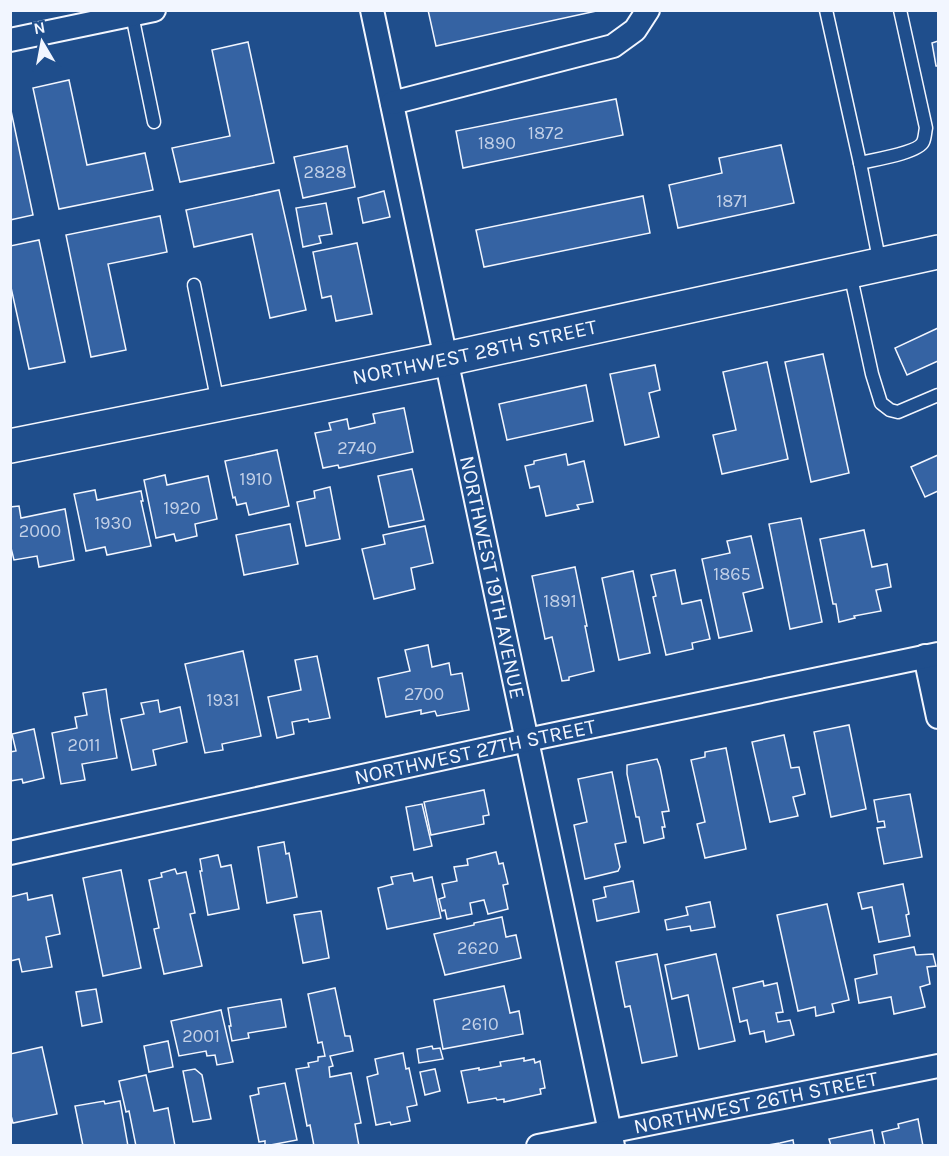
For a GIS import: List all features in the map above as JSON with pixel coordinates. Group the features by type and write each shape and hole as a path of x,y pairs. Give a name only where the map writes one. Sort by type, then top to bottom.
{"street":[{"path":"10,40 154,10"},
{"name":"NORTHWEST 19TH AVENUE","path":"372,10 612,1138"},
{"path":"392,103 613,46 635,30 648,10"},
{"name":"NORTHWEST 28TH STREET","path":"10,446 446,358 939,252"},
{"path":"932,655 939,717"},
{"name":"NORTHWEST 27TH STREET","path":"10,853 527,740 932,655"},
{"name":"NORTHWEST 26TH STREET","path":"538,1146 612,1138 939,1066"}],"lane":[{"path":"826,10 860,163 872,374 881,402 890,410 898,412 939,395"},
{"path":"860,163 911,151 923,143 926,128 900,10"},
{"path":"132,15 154,122"},
{"path":"194,285 218,404"}],"building":[{"path":"428,10 601,10 436,46"},
{"path":"938,41 938,66 936,66 932,43"},
{"path":"248,42 274,163 180,182 172,148 230,136 212,50"},
{"path":"69,80 87,165 145,153 153,190 59,209 33,88"},
{"path":"616,99 623,135 463,168 456,131"},
{"path":"10,106 33,215 10,220"},
{"path":"781,145 794,203 678,228 669,185 722,173 719,158"},
{"path":"347,146 355,187 303,198 294,157"},
{"path":"279,190 306,310 270,318 252,234 194,247 186,210"},
{"path":"384,191 390,217 363,223 358,198"},
{"path":"643,196 650,233 484,267 476,230"},
{"path":"326,203 332,234 319,236 321,243 303,247 296,208"},
{"path":"160,216 167,252 108,264 126,350 91,357 66,235"},
{"path":"39,240 65,362 29,369 10,283 10,246"},
{"path":"357,243 372,314 336,321 331,296 322,298 313,252"},
{"path":"938,328 938,361 907,375 895,348"},
{"path":"823,354 849,473 811,482 785,362"},
{"path":"767,362 788,459 722,474 713,435 736,430 723,372"},
{"path":"655,365 660,390 649,393 659,437 625,445 610,374"},
{"path":"586,385 593,421 507,440 499,404"},
{"path":"404,408 413,452 339,468 338,465 323,468 315,433 331,430 329,423 347,419 349,429 375,423 373,414"},
{"path":"277,450 289,506 249,515 246,503 237,505 235,497 233,498 225,461"},
{"path":"566,454 568,465 584,461 593,502 577,505 579,509 546,516 539,486 530,488 525,466 534,464 534,461"},
{"path":"938,455 938,491 925,497 911,467"},
{"path":"412,469 424,520 389,527 378,476"},
{"path":"165,475 167,485 208,476 217,519 195,524 197,536 176,541 174,534 156,538 144,480"},
{"path":"330,487 340,539 306,546 297,502 315,498 314,491"},
{"path":"95,490 97,500 141,491 151,546 107,555 105,547 86,551 74,494"},
{"path":"19,506 21,518 65,509 74,560 39,567 37,556 14,560 10,544 10,507"},
{"path":"801,518 822,622 790,629 769,524"},
{"path":"290,524 298,564 244,575 236,535"},
{"path":"425,526 433,563 411,568 415,589 374,599 362,549 385,544 383,535"},
{"path":"864,530 872,567 887,564 891,587 876,590 881,611 854,616 855,618 839,622 836,604 833,604 820,539"},
{"path":"751,536 763,588 743,593 752,631 719,638 702,559 730,553 727,541"},
{"path":"575,567 594,671 562,681 552,637 545,639 532,576"},
{"path":"675,570 682,604 701,600 710,639 692,643 693,649 666,655 653,597 656,596 651,575"},
{"path":"633,571 650,653 619,660 602,578"},
{"path":"428,645 432,667 449,663 451,675 462,673 469,710 437,716 435,711 421,714 421,710 386,717 378,678 410,671 405,650"},
{"path":"243,651 261,736 222,744 223,750 205,753 185,664"},
{"path":"317,656 330,718 292,722 294,734 277,738 268,697 301,690 295,660"},
{"path":"106,689 117,758 82,764 85,780 61,784 52,733 77,728 75,717 87,715 83,693"},
{"path":"158,700 160,712 180,707 187,742 153,750 156,765 132,770 121,719 144,714 141,703"},
{"path":"849,725 866,809 831,817 814,732"},
{"path":"34,729 44,778 23,783 22,779 10,781 10,752 16,751 12,734"},
{"path":"784,735 791,768 799,767 805,794 793,797 798,816 770,822 752,742"},
{"path":"726,748 746,849 705,858 697,824 705,822 691,760 705,757 705,752"},
{"path":"657,759 669,811 662,812 665,827 662,827 664,838 644,843 639,817 636,817 627,765"},
{"path":"612,772 626,842 615,844 620,867 618,871 585,879 574,825 587,822 578,779"},
{"path":"484,790 489,815 483,816 484,824 431,835 424,802"},
{"path":"910,794 922,857 884,864 877,828 885,827 884,821 878,822 874,800"},
{"path":"422,804 432,846 414,850 406,807"},
{"path":"284,842 286,854 289,853 297,897 267,903 258,847"},
{"path":"496,852 499,864 503,863 508,884 503,885 508,909 488,914 484,900 470,903 472,914 447,919 439,899 445,897 442,884 457,881 454,867 468,865 467,859"},
{"path":"218,855 221,867 231,865 239,909 208,915 200,859"},
{"path":"175,869 177,874 186,872 195,913 190,914 202,966 164,974 154,929 159,928 149,880 162,877 161,873"},
{"path":"121,870 141,968 103,976 83,878"},
{"path":"412,873 414,881 432,877 441,918 387,929 378,888 393,884 391,877"},
{"path":"633,881 639,912 597,921 593,900 606,897 604,887"},
{"path":"903,884 909,914 906,915 910,936 879,942 872,907 862,909 858,893"},
{"path":"27,893 28,900 52,895 60,934 46,937 52,967 22,972 19,959 10,961 10,897"},
{"path":"710,902 715,927 691,931 690,926 667,930 665,920 688,915 686,907"},
{"path":"827,904 849,1000 832,1004 834,1012 816,1016 815,1007 798,1011 777,915"},
{"path":"321,911 329,958 303,963 294,915"},
{"path":"502,917 506,937 516,935 521,958 445,975 434,934"},
{"path":"914,947 916,955 933,954 936,966 927,967 930,984 920,987 925,1007 894,1014 891,997 859,1003 855,979 877,974 874,955"},
{"path":"657,954 677,1056 642,1063 630,1006 625,1007 616,962"},
{"path":"716,954 735,1041 699,1049 688,995 672,999 665,965"},
{"path":"763,981 764,986 777,983 783,1012 776,1013 778,1022 790,1020 794,1035 766,1042 764,1031 750,1034 747,1020 740,1022 733,988"},
{"path":"504,986 510,1013 519,1011 523,1034 443,1049 434,1000"},
{"path":"335,988 345,1036 350,1036 353,1051 330,1056 333,1066 329,1067 330,1077 351,1073 361,1123 355,1124 359,1146 314,1146 310,1125 307,1126 296,1069 309,1067 308,1063 318,1061 318,1057 325,1056 322,1042 318,1043 308,994"},
{"path":"96,989 102,1022 82,1026 76,992"},
{"path":"281,999 286,1027 248,1033 249,1038 232,1041 228,1008"},
{"path":"221,1010 233,1062 217,1065 215,1055 207,1056 206,1051 179,1056 171,1021"},
{"path":"168,1041 173,1067 149,1072 144,1046"},
{"path":"432,1046 433,1049 440,1048 443,1059 419,1063 417,1049"},
{"path":"42,1047 57,1114 13,1123 10,1112 10,1054"},
{"path":"403,1053 406,1069 409,1068 417,1105 407,1107 410,1121 376,1125 367,1077 378,1074 375,1059"},
{"path":"524,1058 524,1061 534,1059 535,1063 540,1061 545,1088 540,1089 541,1094 504,1102 504,1099 497,1100 496,1098 468,1103 461,1071 501,1066 500,1062"},
{"path":"195,1069 202,1075 211,1119 193,1122 183,1071"},
{"path":"435,1069 440,1091 425,1095 420,1072"},
{"path":"146,1075 154,1111 168,1108 175,1146 136,1146 129,1111 126,1112 119,1081"},
{"path":"285,1083 297,1140 265,1146 265,1141 259,1142 250,1096 259,1094 258,1088"},
{"path":"104,1101 105,1104 120,1101 128,1146 83,1146 75,1106"},
{"path":"918,1119 923,1146 885,1146 882,1132 899,1128 898,1124"},
{"path":"872,1130 875,1146 831,1146 829,1139"},
{"path":"793,1140 794,1146 768,1145 780,1143"}]}
